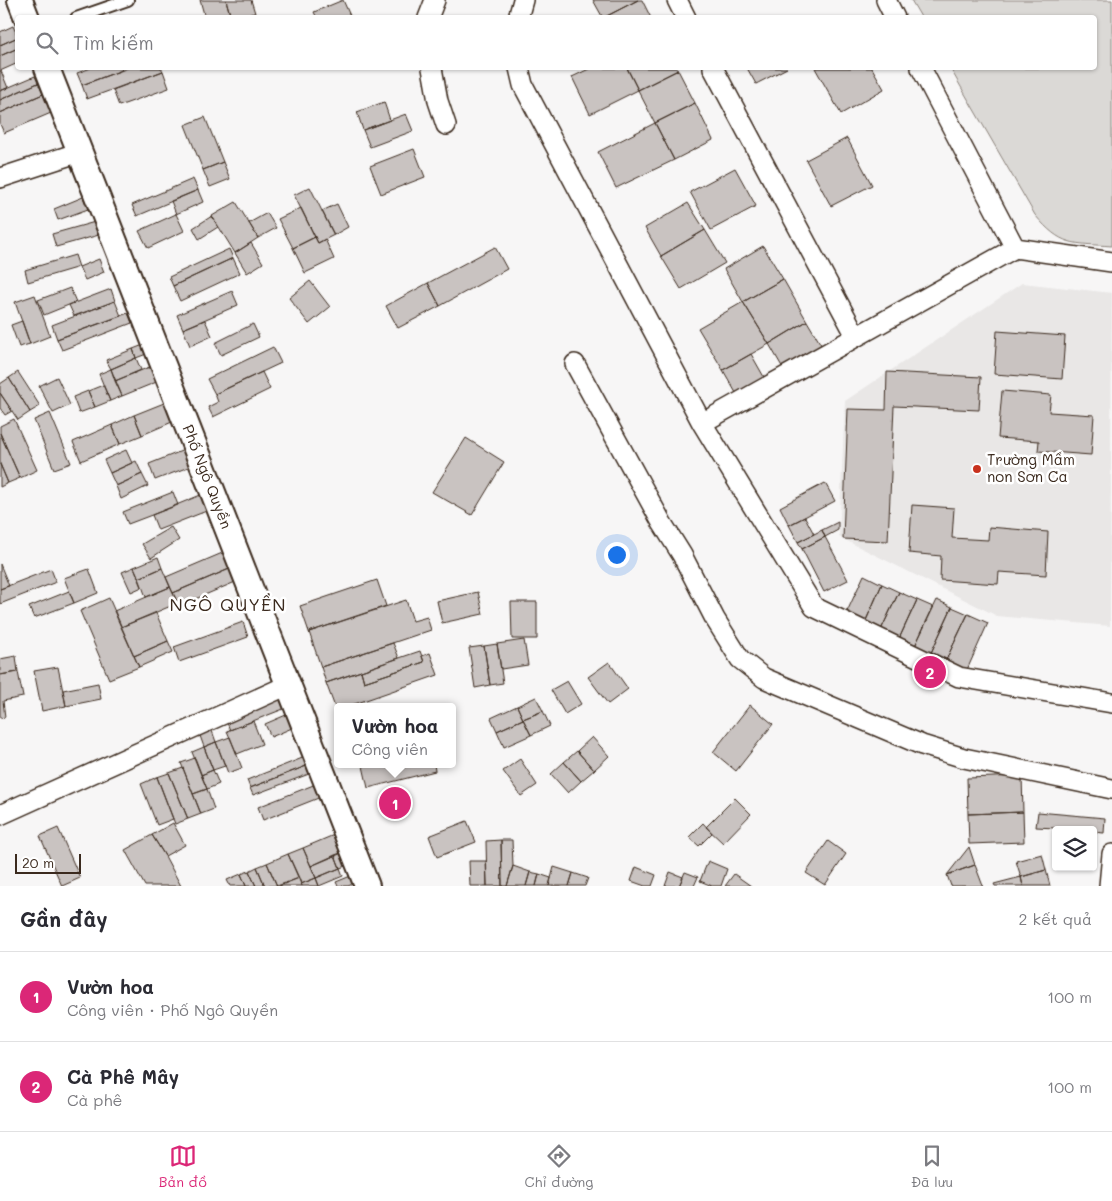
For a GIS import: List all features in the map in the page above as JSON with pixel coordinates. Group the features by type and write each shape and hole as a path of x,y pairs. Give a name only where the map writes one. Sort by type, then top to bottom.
{"street":[{"path":"20,0 26,15"},
{"path":"429,15 435,0"},
{"path":"519,15 522,0"},
{"path":"677,0 684,15"},
{"path":"886,0 894,15"},
{"name":"Phố Ngô Quyền","path":"47,70 367,886"},
{"path":"432,70 438,101 446,125"},
{"path":"519,70 523,85 702,423 814,607 959,677 1112,703"},
{"path":"714,70 856,336"},
{"path":"922,70 1015,248"},
{"path":"0,178 80,152"},
{"path":"702,423 1015,248 1112,262"},
{"path":"575,364 662,523 682,555 715,619 740,659 764,678 922,745 964,758 1112,789"},
{"path":"0,815 288,685"},
{"path":"1109,886 1112,854"}],"lane":[{"path":"85,15 128,0"}],"shaded area":[{"path":"911,0 1112,0 1112,246 1069,241 1053,233 1044,225 1035,215 951,70 1097,70 1097,15 920,15"},
{"name":"Trường Mầm non Sơn Ca","path":"1022,283 1112,293 1110,626 997,616 839,537 845,401"}],"building":[{"path":"200,0 226,0 230,15 204,15"},
{"path":"226,0 251,0 255,13 230,15"},
{"path":"343,0 350,15 316,15 314,12"},
{"path":"593,0 638,0 609,15 601,15"},
{"path":"638,0 642,0 650,15 609,15"},
{"path":"13,26 15,38 0,45 0,32"},
{"path":"15,38 15,49 0,56 0,45"},
{"path":"15,49 15,64 0,71 0,56"},
{"path":"85,70 122,70 82,85 77,73"},
{"path":"123,70 163,71 87,99 82,85"},
{"path":"587,70 628,70 638,90 590,114 572,77"},
{"path":"628,70 678,70 638,90"},
{"path":"678,70 695,103 655,123 638,90"},
{"path":"748,70 783,70 756,84"},
{"path":"816,70 873,70 884,89 841,114"},
{"path":"163,71 169,88 119,106 113,90"},
{"path":"0,72 8,88 0,91"},
{"path":"35,76 38,83 0,100 0,91"},
{"path":"38,83 43,94 0,113 0,100"},
{"path":"43,94 51,113 4,133 0,124 0,113"},
{"path":"384,102 390,120 363,130 357,112"},
{"path":"695,103 713,140 674,160 655,123"},
{"path":"406,114 413,131 370,147 363,130"},
{"path":"205,117 223,162 203,170 185,125"},
{"path":"655,123 674,160 616,188 598,152"},
{"path":"847,138 872,185 831,206 806,160"},
{"path":"414,149 425,177 381,194 370,166"},
{"path":"223,162 230,179 210,187 203,170"},
{"path":"735,168 756,206 711,230 690,192"},
{"path":"193,179 198,190 137,216 132,205"},
{"path":"310,187 334,235 318,243 294,195"},
{"path":"198,190 203,202 176,214 171,201"},
{"path":"83,197 88,209 58,220 54,209"},
{"path":"236,202 258,238 235,253 212,216"},
{"path":"688,203 705,230 661,256 645,228"},
{"path":"337,204 348,227 334,235 322,211"},
{"path":"301,208 315,237 293,248 278,219"},
{"path":"267,213 276,228 258,238 249,223"},
{"path":"176,214 184,231 148,248 139,231"},
{"path":"212,216 218,227 199,239 193,228"},
{"path":"95,222 99,235 56,247 52,234"},
{"path":"705,230 725,263 681,289 661,256"},
{"path":"315,237 318,243 325,239 334,259 305,273 293,248"},
{"path":"251,243 263,263 247,273 235,253"},
{"path":"763,246 783,279 743,302 724,269"},
{"path":"495,247 507,269 440,306 428,283"},
{"path":"229,249 233,258 173,286 169,277"},
{"path":"75,255 79,267 28,282 25,270"},
{"path":"233,258 240,273 180,301 173,286"},
{"path":"99,259 104,272 85,280 79,267"},
{"path":"783,279 807,321 769,344 743,302"},
{"path":"310,281 330,307 309,324 289,298"},
{"path":"428,283 440,306 398,328 386,306"},
{"path":"70,288 76,302 44,315 38,300"},
{"path":"111,289 115,301 74,316 69,305"},
{"path":"232,291 238,305 183,329 177,315"},
{"path":"35,295 50,336 30,344 15,302"},
{"path":"115,301 121,316 57,339 52,325"},
{"path":"743,302 769,344 723,370 698,328"},
{"path":"128,313 132,323 62,350 57,339"},
{"path":"205,320 212,336 190,346 183,329"},
{"path":"22,321 30,344 19,347 11,325"},
{"path":"807,321 823,348 784,370 769,344"},
{"path":"253,324 259,337 221,355 215,343"},
{"path":"997,331 1065,336 1062,379 994,374"},
{"path":"146,344 149,353 136,358 133,349"},
{"path":"273,347 281,363 215,394 207,379"},
{"path":"133,349 136,358 111,369 106,360"},
{"path":"751,354 768,384 740,400 723,370"},
{"path":"136,358 141,370 115,381 111,369"},
{"path":"152,366 159,381 122,396 115,381"},
{"path":"111,369 122,396 110,401 99,374"},
{"path":"18,372 40,406 30,412 9,378"},
{"path":"262,372 270,389 213,417 208,407 218,402 215,394"},
{"path":"887,372 981,377 979,410 894,406 888,541 843,539 848,409 886,410"},
{"path":"57,377 70,405 53,413 39,386"},
{"path":"9,378 30,412 18,420 0,393 0,384"},
{"path":"103,385 110,401 95,407 88,391"},
{"path":"88,391 95,407 79,413 73,397"},
{"path":"1002,391 1051,395 1049,412 1094,415 1091,455 1038,451 1039,441 998,438"},
{"path":"0,393 12,411 5,415 0,408"},
{"path":"164,403 172,422 142,435 134,415"},
{"path":"50,413 71,463 54,469 34,420"},
{"path":"134,415 142,435 120,444 112,425"},
{"path":"14,419 37,470 20,478 0,433 0,426"},
{"path":"112,425 120,444 81,461 73,442"},
{"path":"0,433 20,478 8,483 0,464"},
{"path":"466,438 504,462 472,515 432,492"},
{"path":"126,450 132,463 110,473 104,460"},
{"path":"184,450 191,466 155,480 149,464"},
{"path":"136,461 142,474 116,486 110,473"},
{"path":"0,464 8,483 0,487"},
{"path":"142,474 148,486 121,499 116,486"},
{"path":"825,483 835,501 789,525 780,507"},
{"path":"173,492 178,505 128,524 123,512"},
{"path":"203,494 209,510 158,530 152,515"},
{"path":"912,505 954,508 952,538 988,540 989,527 1048,532 1046,575 999,572 998,584 940,580 941,556 909,553"},
{"path":"805,517 814,534 798,542 789,525"},
{"path":"838,522 838,530 825,537 822,530"},
{"path":"171,527 179,540 151,558 142,544"},
{"path":"822,530 825,537 802,549 798,542"},
{"path":"825,537 848,580 824,592 802,549"},
{"path":"227,551 234,567 173,593 166,577"},
{"path":"158,557 162,568 139,578 134,567"},
{"path":"0,564 9,586 0,589"},
{"path":"134,567 142,587 131,592 122,572"},
{"path":"234,567 240,580 179,606 173,593"},
{"path":"162,568 170,587 146,597 139,578"},
{"path":"51,569 56,582 0,604 0,589"},
{"path":"89,569 98,593 74,603 64,578"},
{"path":"864,575 882,584 864,625 845,616"},
{"path":"377,580 386,606 309,632 300,606"},
{"path":"882,584 899,592 880,632 864,625"},
{"path":"170,587 178,603 121,627 114,611"},
{"path":"69,591 74,603 34,618 29,607"},
{"path":"478,592 483,614 442,623 437,601"},
{"path":"899,592 917,600 898,641 880,632"},
{"path":"109,598 139,667 109,679 80,611"},
{"path":"406,600 413,621 427,617 431,630 321,667 309,632"},
{"path":"917,600 933,607 914,648 898,641"},
{"path":"937,600 952,607 930,655 914,648"},
{"path":"511,602 537,602 537,639 512,639"},
{"path":"952,607 968,614 945,662 930,655"},
{"path":"156,613 168,641 134,656 121,627"},
{"path":"968,614 988,623 966,672 945,662"},
{"path":"243,622 248,637 179,662 174,647"},
{"path":"524,640 528,665 501,669 497,644"},
{"path":"168,641 173,652 139,667 134,656"},
{"path":"393,643 399,658 326,683 321,667"},
{"path":"497,644 503,683 490,685 484,646"},
{"path":"484,646 490,685 475,688 469,648"},
{"path":"420,651 424,662 364,682 361,671"},
{"path":"430,653 438,675 358,703 334,703 334,705 326,683 361,671 364,682 424,662 422,656"},
{"path":"16,656 18,672 0,675 0,659"},
{"path":"609,662 628,689 608,704 588,677"},
{"path":"58,667 66,706 42,711 34,671"},
{"path":"18,672 23,697 3,701 5,717 0,718 0,675"},
{"path":"567,681 581,704 565,714 551,690"},
{"path":"98,683 101,699 66,706 63,690"},
{"path":"286,692 291,706 230,730 224,716"},
{"path":"536,697 543,711 523,719 517,706"},
{"path":"750,705 773,724 736,771 713,752"},
{"path":"517,706 523,719 497,731 491,718"},
{"path":"543,711 550,726 531,735 523,719"},
{"path":"293,712 299,725 271,737 265,724"},
{"path":"523,719 531,735 504,747 497,731"},
{"path":"253,721 262,744 237,754 227,731"},
{"path":"211,728 216,742 204,747 199,733"},
{"path":"230,737 242,768 228,773 216,742"},
{"path":"592,737 609,756 594,770 577,751"},
{"path":"216,742 225,766 213,770 204,747"},
{"path":"204,747 213,770 201,775 192,752"},
{"path":"577,751 594,770 581,781 564,762"},
{"path":"310,755 314,763 250,788 247,780"},
{"path":"195,758 207,789 193,794 181,763"},
{"path":"520,759 537,785 521,796 503,771"},
{"path":"564,762 581,781 568,793 551,774"},
{"path":"314,763 317,771 253,795 250,788"},
{"path":"183,768 201,814 188,819 169,773"},
{"path":"363,768 435,768 435,771 368,788"},
{"path":"213,770 219,784 207,789 201,775"},
{"path":"169,773 188,819 175,824 157,777"},
{"path":"1022,776 1023,812 968,814 967,778"},
{"path":"157,777 173,819 157,825 141,784"},
{"path":"321,782 326,795 263,820 258,807"},
{"path":"207,789 214,809 201,814 193,794"},
{"path":"735,798 751,814 723,843 706,827"},
{"path":"1023,812 1024,842 969,844 968,814"},
{"path":"1038,812 1105,818 1104,833 1097,832 1097,826 1036,827"},
{"path":"467,821 476,842 437,857 429,836"},
{"path":"173,823 185,845 165,856 152,835"},
{"path":"703,823 712,833 699,846 689,837"},
{"path":"58,828 80,878 62,886 40,836"},
{"path":"341,832 349,850 311,866 303,848"},
{"path":"152,835 181,886 145,886 125,850"},
{"path":"501,840 512,840 513,866 507,886 502,886"},
{"path":"501,840 502,886 487,886 486,841"},
{"path":"828,841 846,854 825,885 806,873"},
{"path":"969,847 975,865 947,875"},
{"path":"303,848 316,878 301,884 288,854"},
{"path":"349,850 354,863 340,868 335,855"},
{"path":"288,854 299,878 277,886 267,863"},
{"path":"1042,854 1046,870 1021,877 1016,861"},
{"path":"335,855 340,868 316,878 311,866"},
{"path":"469,861 486,861 487,886 470,886"},
{"path":"708,861 727,869 721,886 712,886 700,881"},
{"path":"267,863 277,886 265,886 257,867"},
{"path":"975,865 983,886 951,886 947,875"},
{"path":"513,866 530,872 526,886 507,886"},
{"path":"257,867 265,886 256,886 249,871"},
{"path":"554,867 573,873 569,886 549,886"},
{"path":"636,867 656,875 652,886 645,886 631,881"},
{"path":"340,868 343,876 319,886 316,878"},
{"path":"1046,870 1050,886 1023,886 1021,877"},
{"path":"249,871 256,886 246,886 241,874"},
{"path":"530,872 539,874 536,886 526,886"},
{"path":"670,872 683,877 679,886 665,886"},
{"path":"685,872 698,877 694,886 679,886"},
{"path":"358,873 362,880 348,886 338,886 336,882"},
{"path":"573,873 588,878 585,886 569,886"},
{"path":"241,874 246,886 230,886 227,880"},
{"path":"539,874 551,878 549,886 536,886"},
{"path":"734,874 751,886 725,886"},
{"path":"1021,877 1023,886 995,886 994,884"},
{"path":"299,878 302,886 279,886"},
{"path":"316,878 319,886 302,886 301,884"}],"place":[{"name":"Trường Mầm non Sơn Ca","path":"977,469"},
{"name":"Cà Phê Mây","path":"930,672"},
{"name":"Vườn hoa","path":"395,803"}],"district":[{"name":"NGÔ QUYỀN","path":"228,605"}]}
